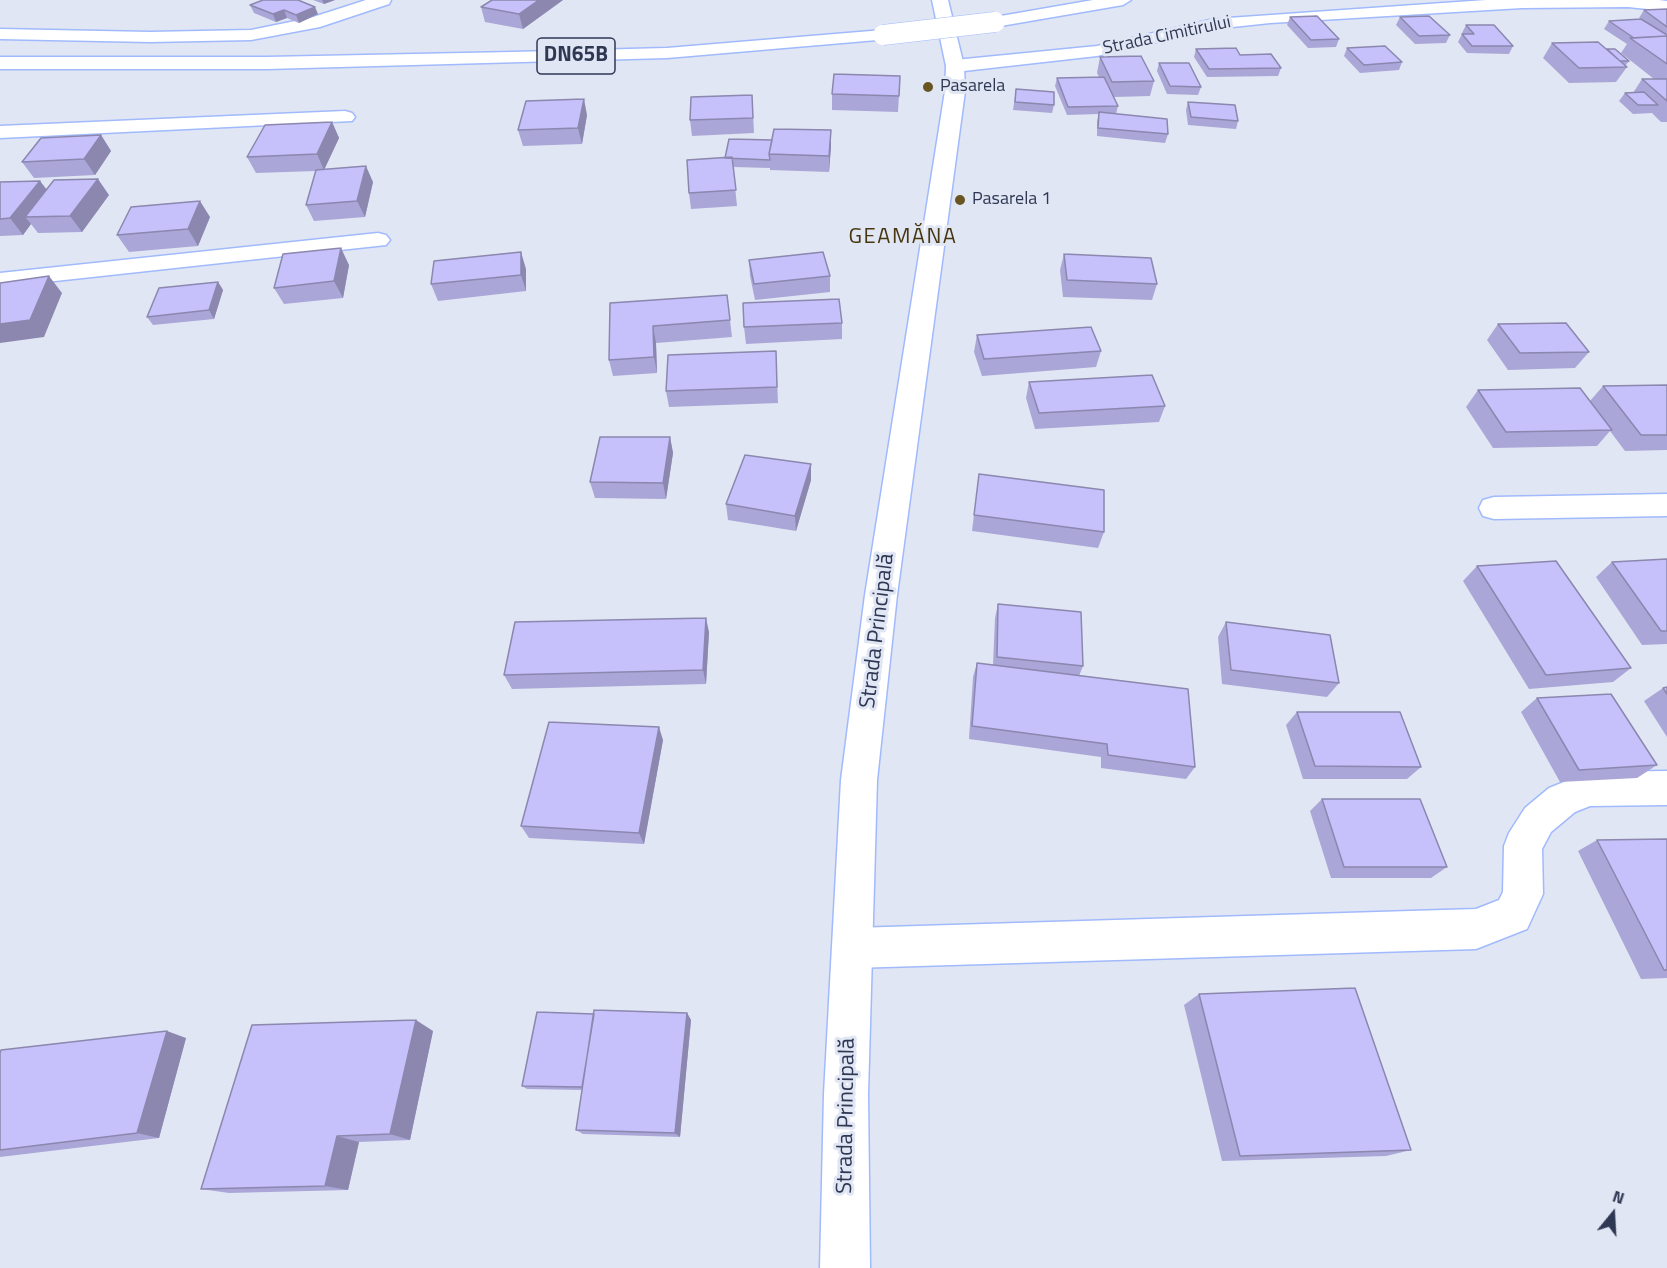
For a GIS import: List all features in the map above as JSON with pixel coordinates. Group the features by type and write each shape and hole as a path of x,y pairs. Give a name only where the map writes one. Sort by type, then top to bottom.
{"street":[{"path":"0,34 150,37 251,35 314,23 383,0"},
{"name":"Strada Principală","path":"844,1268 846,1094 859,780 881,595 955,91 955,66 940,0"},
{"name":"DN65B","path":"0,63 267,63 667,53 884,35 995,22 1124,0"},
{"name":"Strada Cimitirului","path":"955,66 1096,51 1214,24 1270,18 1522,3 1628,2 1667,6"},
{"path":"0,132 345,117"},
{"path":"0,280 378,240"},
{"path":"1494,508 1667,505"},
{"path":"853,948 1476,929 1513,915 1523,894 1523,846 1538,820 1562,801 1589,789 1667,788"}],"building":[{"path":"263,0 298,0 315,7 296,15 284,10 273,14 250,5"},
{"path":"492,0 539,0 519,14 481,7"},
{"path":"1667,9 1667,27 1644,10"},
{"path":"1317,16 1339,39 1311,40 1290,17"},
{"path":"1429,16 1450,35 1419,36 1400,17"},
{"path":"1641,19 1667,36 1634,38 1609,21"},
{"path":"1466,25 1494,25 1513,46 1472,46 1462,34 1474,34"},
{"path":"1667,36 1667,64 1630,38"},
{"path":"1598,42 1627,67 1579,68 1552,43"},
{"path":"1385,46 1402,62 1364,65 1347,48"},
{"path":"1236,48 1240,55 1271,54 1281,68 1209,69 1196,49"},
{"path":"1607,49 1615,49 1629,61 1620,61"},
{"path":"1141,56 1154,81 1112,82 1100,57"},
{"path":"1159,63 1189,63 1201,87 1170,86"},
{"path":"834,74 900,76 899,96 832,94"},
{"path":"1104,77 1118,106 1068,107 1057,78"},
{"path":"1642,79 1667,79 1667,101"},
{"path":"1016,89 1054,92 1054,105 1015,102"},
{"path":"1644,92 1658,105 1638,105 1625,93"},
{"path":"752,95 753,118 690,120 691,97"},
{"path":"584,99 578,128 518,130 526,101"},
{"path":"1188,102 1235,105 1238,121 1191,117"},
{"path":"1099,112 1167,119 1168,134 1098,128"},
{"path":"332,122 317,154 247,157 265,125"},
{"path":"774,129 831,130 829,156 769,154"},
{"path":"101,135 84,159 22,162 41,138"},
{"path":"729,139 772,140 770,160 725,158"},
{"path":"732,157 736,190 689,193 687,160"},
{"path":"366,166 357,201 306,205 316,170"},
{"path":"98,179 70,216 25,217 54,180"},
{"path":"40,181 10,218 0,219 0,182"},
{"path":"200,201 188,229 117,235 131,207"},
{"path":"341,248 334,281 274,288 283,254"},
{"path":"521,252 521,275 431,284 434,261"},
{"path":"823,252 830,276 754,284 749,260"},
{"path":"1064,254 1151,258 1157,284 1067,280"},
{"path":"49,276 30,320 0,324 0,283"},
{"path":"218,282 209,310 147,317 159,288"},
{"path":"727,295 730,320 653,326 654,357 609,360 610,303"},
{"path":"839,299 842,323 744,327 743,303"},
{"path":"1566,323 1589,352 1520,353 1498,324"},
{"path":"1091,327 1101,351 984,359 977,335"},
{"path":"776,351 777,387 666,391 668,355"},
{"path":"1152,375 1165,406 1039,413 1029,382"},
{"path":"1667,385 1667,435 1641,435 1603,386"},
{"path":"1580,388 1612,430 1506,432 1478,390"},
{"path":"600,437 670,437 663,483 590,482"},
{"path":"745,455 811,464 795,516 726,504"},
{"path":"979,474 1104,490 1104,532 974,515"},
{"path":"1667,559 1667,631 1661,631 1612,562"},
{"path":"1556,561 1631,668 1546,675 1477,566"},
{"path":"998,604 1081,612 1083,666 997,657"},
{"path":"706,618 703,670 504,675 515,622"},
{"path":"1226,622 1330,635 1339,683 1231,670"},
{"path":"977,663 1188,689 1195,767 1108,755 1107,744 972,726"},
{"path":"1611,694 1657,765 1579,770 1537,698"},
{"path":"1297,712 1400,712 1421,767 1315,766"},
{"path":"549,722 659,727 639,833 521,826"},
{"path":"1322,799 1420,799 1447,867 1344,867"},
{"path":"1667,839 1667,970 1664,970 1597,840"},
{"path":"1355,988 1411,1150 1240,1156 1199,994"},
{"path":"594,1010 687,1013 675,1133 576,1130"},
{"path":"537,1012 594,1014 582,1087 522,1086"},
{"path":"416,1020 390,1134 337,1136 325,1186 201,1189 252,1025"},
{"path":"167,1031 137,1133 0,1150 1,1050"}],"place":[{"name":"Pasarela","path":"928,87"},
{"name":"Pasarela 1","path":"960,200"}],"district":[{"name":"GEAMĂNA","path":"903,238"}]}
